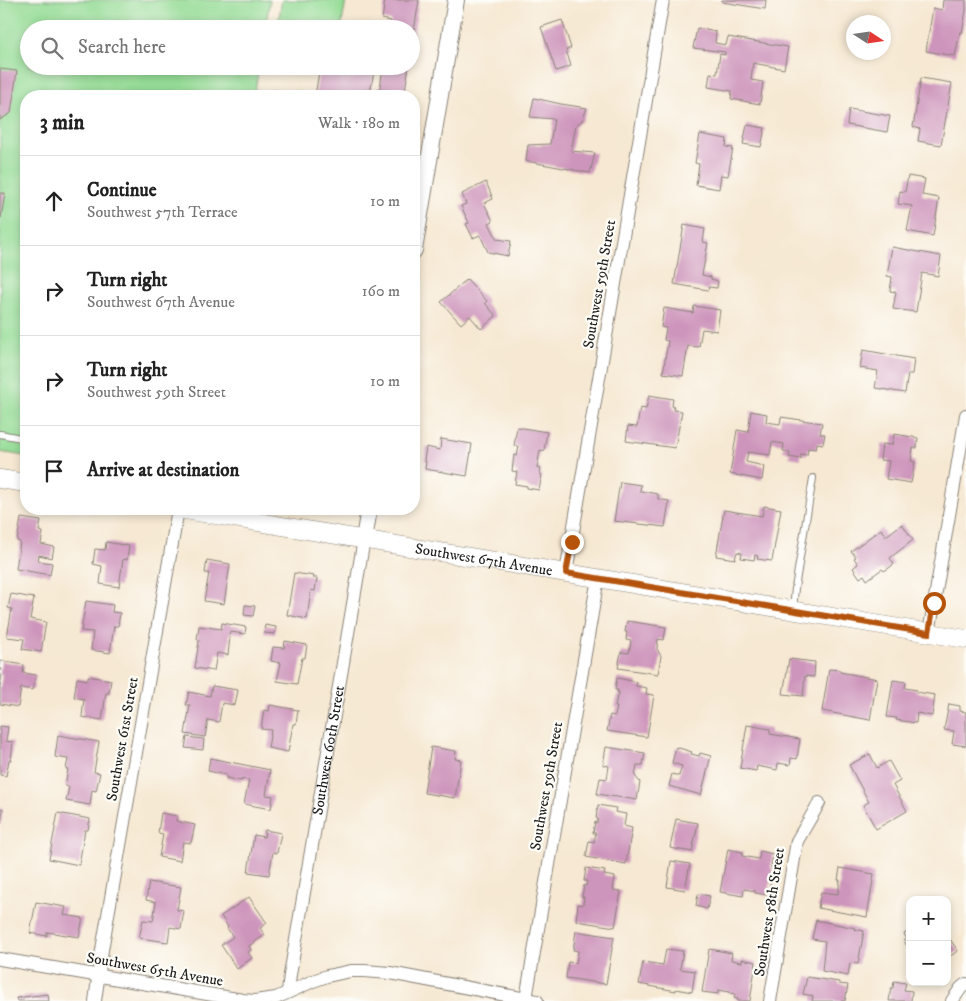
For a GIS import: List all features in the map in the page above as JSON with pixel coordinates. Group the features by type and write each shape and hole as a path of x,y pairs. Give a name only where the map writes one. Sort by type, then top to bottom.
{"main road":[{"path":"0,479 20,482"},
{"name":"Southwest 67th Avenue","path":"240,515 364,539 966,639"}],"street":[{"path":"420,214 456,0"},
{"name":"Southwest 59th Street","path":"566,573 663,0"},
{"path":"929,633 966,415"},
{"name":"Southwest 61st Street","path":"95,1001 178,515"},
{"name":"Southwest 60th Street","path":"288,992 369,515"},
{"name":"Southwest 59th Street","path":"532,1000 598,578"},
{"name":"Southwest 58th Street","path":"770,1001 797,841 819,803"},
{"name":"Southwest 65th Avenue","path":"0,959 243,1000 276,998 327,976 364,970 390,973 532,1000"},
{"path":"952,1001 966,984"}],"lane":[{"path":"0,434 20,438"},
{"path":"793,611 813,478"}],"green space":[{"path":"0,0 270,0 267,20 20,20 20,75 258,75 255,90 20,90 20,455 0,452"},
{"path":"282,0 346,0 343,20 279,20"}],"building":[{"path":"385,0 419,0 416,20 382,19"},
{"path":"722,0 766,0 765,9 722,2"},
{"path":"943,0 966,0 962,33 960,32 955,56 926,51 933,8 942,10"},
{"path":"562,20 571,48 566,50 571,66 556,71 541,27"},
{"path":"697,28 716,32 715,43 726,45 728,37 788,47 784,69 753,63 751,80 763,82 760,104 731,99 732,91 708,87 710,73 717,74 720,54 725,55 725,52 693,48"},
{"path":"0,69 17,71 11,113 0,120"},
{"path":"318,75 373,75 371,90 316,90"},
{"path":"382,75 408,75 405,90 378,90 378,88 380,89"},
{"path":"921,78 952,83 941,145 918,141 920,129 913,127"},
{"path":"534,98 587,108 582,121 576,125 571,151 595,153 590,173 526,161 528,145 550,144 554,119 530,117"},
{"path":"849,109 890,116 887,132 847,125"},
{"path":"747,125 765,128 761,147 743,144"},
{"path":"700,134 727,139 726,147 733,148 728,176 721,175 719,189 696,185 699,164 695,163"},
{"path":"908,176 925,179 922,195 939,198 933,236 907,231 912,206 898,204 900,191 905,192"},
{"path":"486,182 493,199 484,203 493,221 489,223 497,239 511,241 508,256 488,252 480,235 473,238 466,224 469,223 461,206 466,204 462,194"},
{"path":"0,193 5,193 1,218 0,218"},
{"path":"684,225 705,229 703,242 708,243 702,275 718,281 717,288 709,287 708,290 674,284"},
{"path":"892,247 941,256 938,276 922,273 916,312 893,309 896,292 890,291 892,277 887,276"},
{"path":"467,279 487,301 485,303 496,316 481,329 470,316 461,324 441,302"},
{"path":"694,306 720,310 717,331 702,329 699,347 688,346 683,376 663,373 668,341 664,340 666,328 661,327 664,308 693,313"},
{"path":"863,350 914,359 912,374 908,374 905,393 875,388 878,371 860,368"},
{"path":"649,395 673,399 673,410 682,411 675,448 626,441 628,426 637,427 640,408 646,409"},
{"path":"751,411 767,414 766,422 780,424 781,417 822,423 820,434 825,434 823,444 817,443 816,449 808,448 807,455 801,454 801,459 789,457 790,452 783,451 784,444 772,442 770,455 748,452 746,462 764,466 762,480 730,474 737,430 748,432"},
{"path":"517,427 547,432 544,451 540,450 537,468 541,469 540,474 542,475 539,490 515,484 517,472 512,471 514,455 517,456 519,447 514,446"},
{"path":"894,434 918,438 917,448 913,448 911,461 915,462 911,483 886,479 889,461 880,460 882,444 892,445"},
{"path":"441,439 472,444 467,476 425,469 426,447 440,450"},
{"path":"620,482 641,485 640,491 658,494 658,499 669,501 665,527 614,521"},
{"path":"764,506 781,509 772,561 757,559 758,556 755,555 754,560 741,558 742,553 737,552 735,559 716,556 724,510 762,516"},
{"path":"21,518 41,521 39,531 43,532 41,544 54,547 52,558 39,555 38,561 52,563 50,575 16,569 20,542 17,541"},
{"path":"902,524 913,540 890,558 894,564 889,568 884,571 882,569 867,580 864,575 860,578 853,568 858,564 854,558 856,557 851,551 881,529 886,536"},
{"path":"106,542 129,546 127,560 123,559 119,587 100,584 102,566 93,564 95,549 105,550"},
{"path":"207,560 230,564 224,604 204,601 209,573 205,573"},
{"path":"294,573 317,578 315,591 311,590 307,619 287,615"},
{"path":"11,594 34,598 30,619 46,622 41,652 22,649 24,639 7,637 12,609 8,608"},
{"path":"86,601 113,605 112,612 120,613 118,626 114,626 110,653 91,650 93,632 81,631"},
{"path":"245,605 255,606 253,616 244,615"},
{"path":"627,621 666,627 664,640 658,639 657,649 661,656 658,674 618,668 621,652 629,653 631,641 626,640"},
{"path":"222,623 246,627 245,634 230,632 228,655 217,653 214,671 195,668 199,626 221,629"},
{"path":"265,625 276,627 275,634 264,633"},
{"path":"285,641 307,645 305,658 302,658 297,684 277,681 281,663 271,661 273,647 284,648"},
{"path":"789,659 815,662 814,677 805,676 803,696 783,694"},
{"path":"1,661 24,665 23,673 36,675 33,690 21,688 18,707 0,704"},
{"path":"829,669 877,679 870,720 822,711"},
{"path":"88,676 111,680 109,693 106,693 102,720 82,717 84,699 74,697 77,678 88,680"},
{"path":"617,678 637,682 636,686 647,688 646,694 654,695 647,737 607,731 610,715 615,716 617,707 615,707 619,692 615,690"},
{"path":"893,680 906,682 905,688 917,690 916,692 935,695 932,716 917,713 916,723 887,717"},
{"path":"212,686 238,690 235,705 222,703 219,722 208,720 205,737 185,734 190,705 186,705 189,692 210,696"},
{"path":"949,704 960,706 960,711 966,712 966,746 952,744 954,731 944,730"},
{"path":"270,705 298,710 296,724 293,724 288,752 268,748 271,730 261,729 264,710 269,711"},
{"path":"747,725 770,729 770,734 800,739 797,759 791,758 790,765 778,763 777,770 757,766 756,771 740,768"},
{"path":"0,726 8,727 6,741 13,742 11,760 9,760 6,776 0,775"},
{"path":"58,735 99,742 94,772 100,773 96,791 92,790 90,805 66,801 69,787 65,786 68,759 55,757"},
{"path":"187,737 204,739 203,750 185,748"},
{"path":"431,747 456,751 455,759 461,760 455,798 424,793"},
{"path":"606,747 645,753 643,765 637,765 635,776 640,782 637,800 597,794 600,778 607,779 609,766 603,765"},
{"path":"676,747 692,752 691,754 699,756 700,753 711,756 701,795 669,786 672,774 679,776 682,766 672,763"},
{"path":"870,754 877,768 889,761 900,781 893,785 907,811 876,829 863,805 869,802 849,765"},
{"path":"210,758 270,770 266,795 273,796 271,809 244,804 249,780 242,779 242,781 226,778 226,775 208,771"},
{"path":"598,805 616,808 615,812 626,814 624,826 632,828 626,864 586,857 589,841 594,842 596,833 593,833 595,822 597,823 598,819 596,818"},
{"path":"0,808 3,809 1,824 0,824"},
{"path":"58,813 90,819 88,830 85,830 79,865 49,859"},
{"path":"161,813 177,816 176,821 195,825 191,843 183,842 180,861 159,857 163,834 158,833"},
{"path":"676,819 698,823 692,852 670,848"},
{"path":"265,830 281,833 277,853 273,852 269,875 248,872 254,835 264,837"},
{"path":"728,849 743,852 742,856 759,859 760,851 773,854 771,868 773,869 768,895 744,889 743,896 720,892"},
{"path":"671,861 690,864 685,890 667,887"},
{"path":"586,868 605,871 604,875 615,877 613,890 621,891 615,927 576,921 578,904 583,905 584,885 586,886 587,881 584,881"},
{"path":"840,868 874,874 867,917 818,908 821,892 838,894"},
{"path":"149,882 181,887 177,910 184,911 181,929 170,927 168,942 139,938 143,920 153,921 156,902 146,900"},
{"path":"698,894 710,896 707,909 696,906"},
{"path":"249,897 267,923 260,928 265,935 249,946 251,950 248,952 252,958 237,969 221,945 233,937 221,916"},
{"path":"36,902 66,907 64,915 83,918 79,937 47,932 47,936 30,933"},
{"path":"816,920 864,931 858,964 850,963 848,976 822,971 825,941 812,939"},
{"path":"576,931 614,937 606,984 566,978 568,962 576,963 578,951 573,950"},
{"path":"951,941 958,951 951,955"},
{"path":"666,949 683,951 680,969 695,971 692,992 639,984 643,962 663,965"},
{"path":"709,949 732,953 731,960 742,962 742,959 756,962 750,1001 737,1001 738,999 734,998 735,994 730,992 718,990 718,994 702,992"},
{"path":"807,977 848,985 845,1001 812,1001 813,996 803,994"},
{"path":"894,981 906,983 904,990 912,991 911,1001 889,1001 891,988 893,988"},
{"path":"48,994 49,1001 17,1001 16,998"}],"route":[{"path":"572,542 566,573 929,633 934,603"}]}
